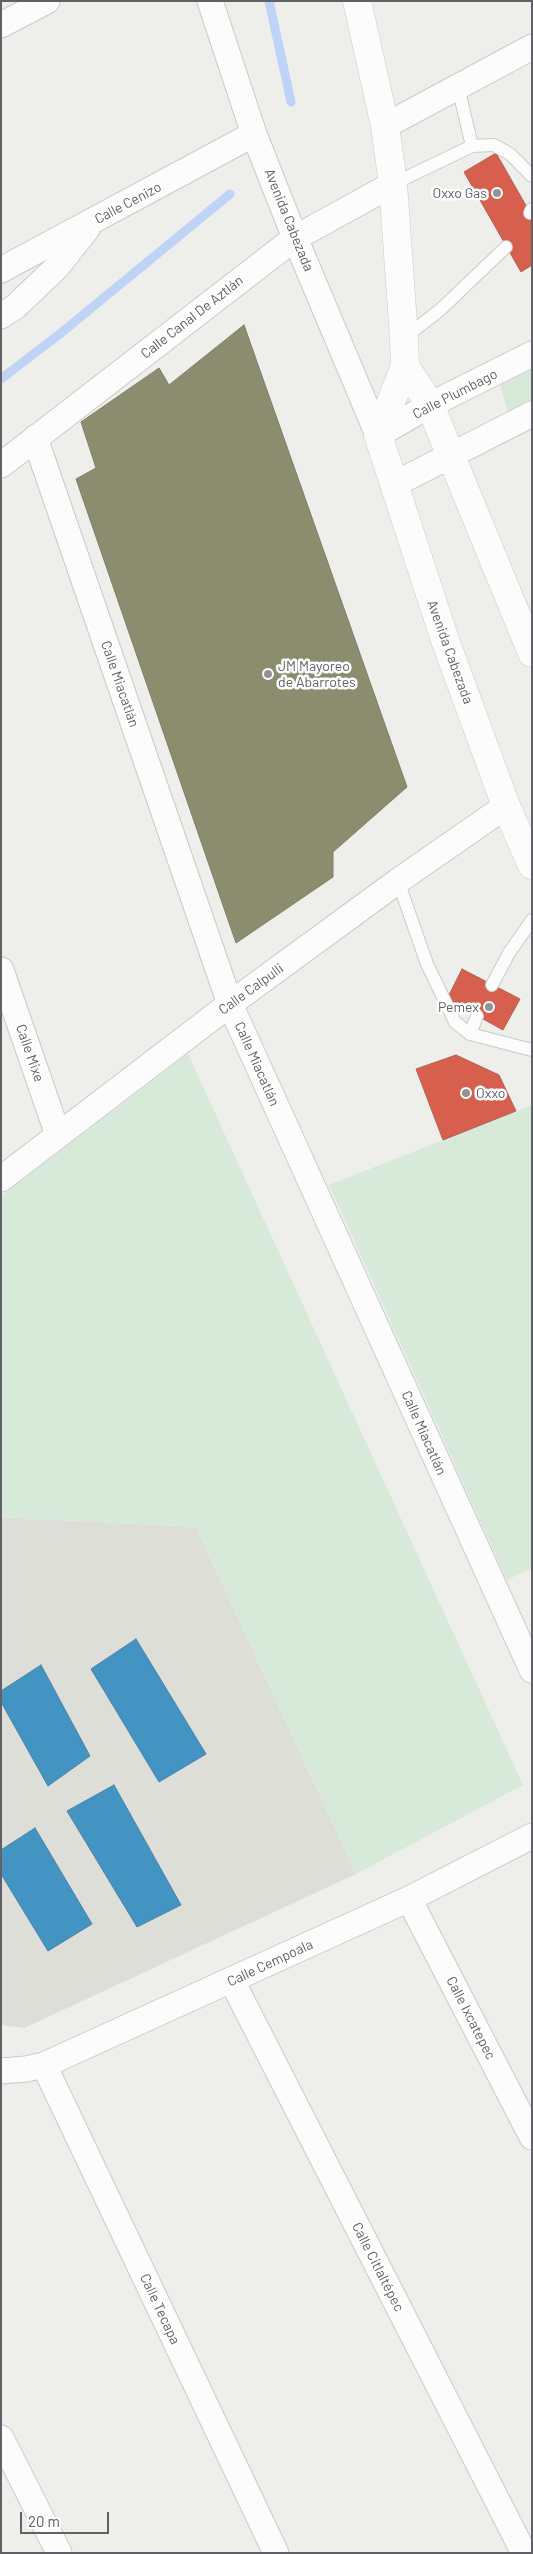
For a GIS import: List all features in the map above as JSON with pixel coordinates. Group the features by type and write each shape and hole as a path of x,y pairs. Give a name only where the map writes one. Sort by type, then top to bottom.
{"main road":[{"path":"357,1 385,126 392,184 404,338 405,366 378,435"},
{"path":"405,366 430,405 532,653"},
{"name":"Avenida Cabezada","path":"378,435 445,640 506,806 532,865"}],"street":[{"path":"1,25 47,1"},
{"name":"Avenida Cabezada","path":"210,1 254,134 295,238 378,435"},
{"path":"385,126 532,47"},
{"name":"Calle Cenizo","path":"1,270 254,134"},
{"name":"Calle Canal De Aztlán","path":"1,464 295,238 392,184"},
{"path":"1,316 15,307 57,267 93,222"},
{"name":"Calle Plumbago","path":"378,435 430,405 532,354"},
{"path":"393,485 532,414"},
{"name":"Calle Miacatlán","path":"35,438 230,1004 532,1670"},
{"name":"Calle Calpulli","path":"1,1179 230,1004 398,881 506,806"},
{"name":"Calle Mixe","path":"1,970 58,1135"},
{"name":"Calle Cempoala","path":"1,2071 26,2069 44,2064 232,1981 410,1899 532,1836"},
{"name":"Calle Ixcatepec","path":"410,1899 532,2137"},
{"name":"Calle Citlaltépec","path":"232,1981 524,2553"},
{"name":"Calle Tecapa","path":"44,2064 276,2553"},
{"path":"2,2441 59,2553"}],"lane":[{"path":"458,87 472,146"},
{"path":"392,184 472,146 494,145 510,154 532,176"},
{"path":"404,338 440,310 506,247"},
{"path":"398,881 427,964 449,1014 455,1022 470,1034 532,1050"},
{"path":"492,985 509,953 532,920"},
{"path":"470,1034 477,1016"}],"shaded area":[{"path":"1,1517 196,1527 356,1874 24,2028 1,2025"}],"green space":[{"path":"532,368 532,401 508,413 500,385"},
{"path":"188,1054 523,1785 356,1874 196,1527 1,1517 1,1196"},
{"path":"532,1105 532,1568 507,1580 329,1185"}],"building: Comercios":[{"name":"Oxxo Gas","path":"496,153 532,216 532,265 521,272 464,172"},
{"name":"Pemex","path":"462,969 520,999 503,1030 447,999"},
{"name":"Oxxo","path":"456,1055 499,1075 516,1111 443,1140 416,1069"}],"building: Escuelas":[{"path":"136,1639 206,1754 159,1782 91,1669"},
{"path":"41,1665 90,1756 48,1786 1,1702 1,1691"},
{"path":"114,1785 181,1905 137,1927 67,1811"},
{"path":"35,1828 92,1924 48,1951 1,1874 1,1850"}],"building: Industria":[{"path":"244,325 407,787 333,852 333,877 236,943 76,479 96,468 81,422 159,368 169,385"}],"waterway":[{"path":"269,1 291,102"},
{"path":"1,379 61,333 230,194"}],"place":[{"name":"Oxxo Gas","path":"497,193"},
{"name":"JM Mayoreo de Abarrotes","path":"268,674"},
{"name":"Pemex","path":"489,1007"},
{"name":"Oxxo","path":"466,1093"}]}
